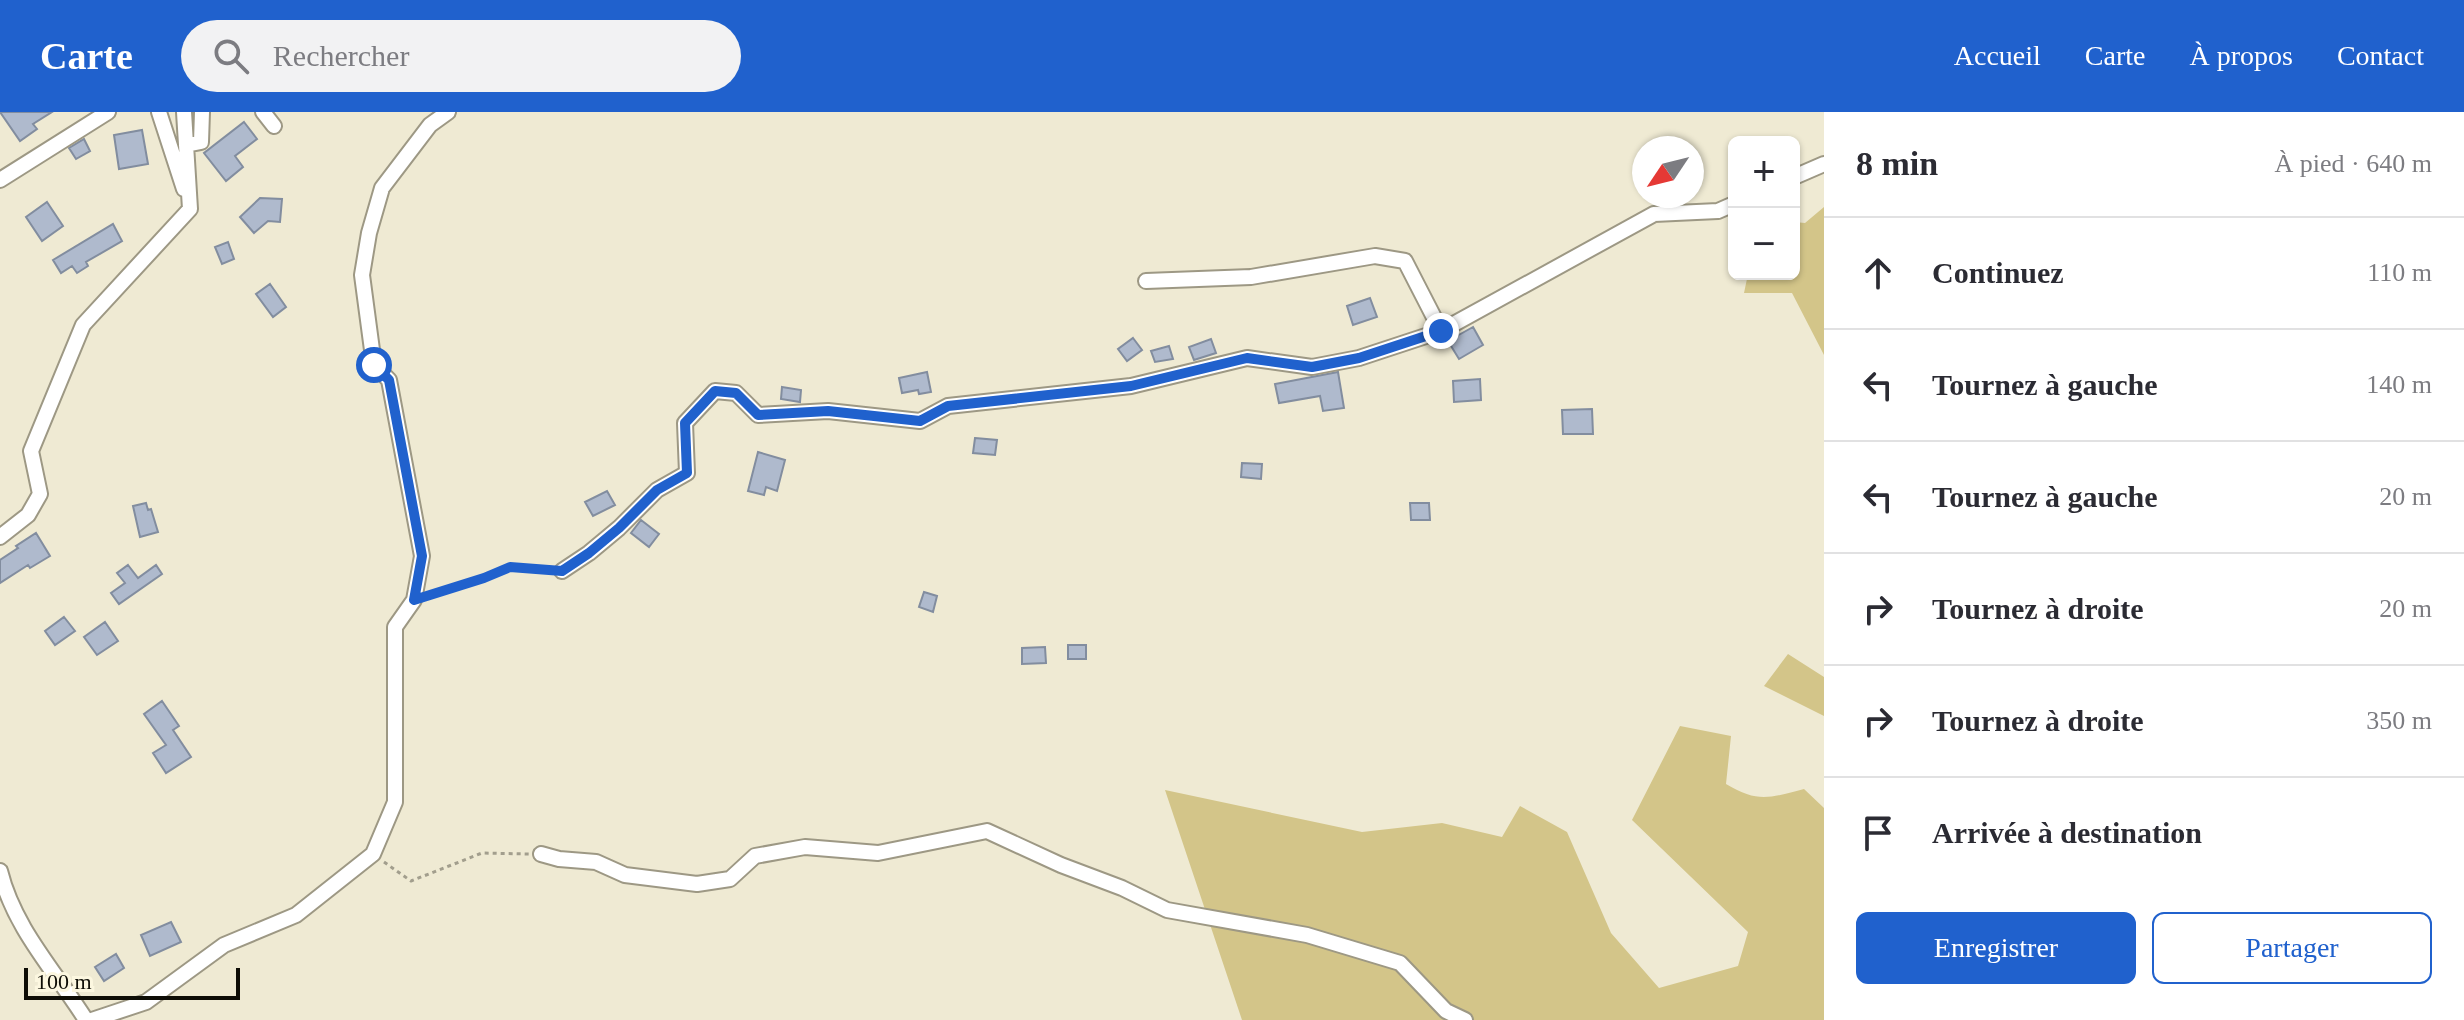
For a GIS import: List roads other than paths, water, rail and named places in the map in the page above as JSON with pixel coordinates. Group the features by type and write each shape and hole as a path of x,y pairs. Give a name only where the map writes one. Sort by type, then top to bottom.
{"street":[{"path":"0,180 108,112"},
{"path":"159,112 190,209"},
{"path":"0,537 28,515 40,494 31,451 83,325 190,209 184,112"},
{"path":"186,145 201,142 202,112"},
{"path":"263,112 274,126"},
{"path":"0,871 5,893 32,944 89,1020 146,1002 224,945 296,915 373,854 395,802 395,627 414,600 422,556 389,380 374,365 362,275 369,233 382,188 430,125 448,112"},
{"path":"1800,174 1824,164"},
{"path":"562,571 609,537 657,490 687,473 685,423 715,391 736,393 758,415 828,411 920,421 948,406 1131,386 1247,358 1312,367 1359,358 1441,331 1654,214 1718,211 1728,207"},
{"path":"1146,281 1251,277 1375,256 1405,261 1441,331"},
{"path":"541,854 596,862 625,875 697,884 730,879 755,856 805,847 878,853 987,831 1167,910 1307,935 1400,963 1446,1011 1465,1020"}]}
